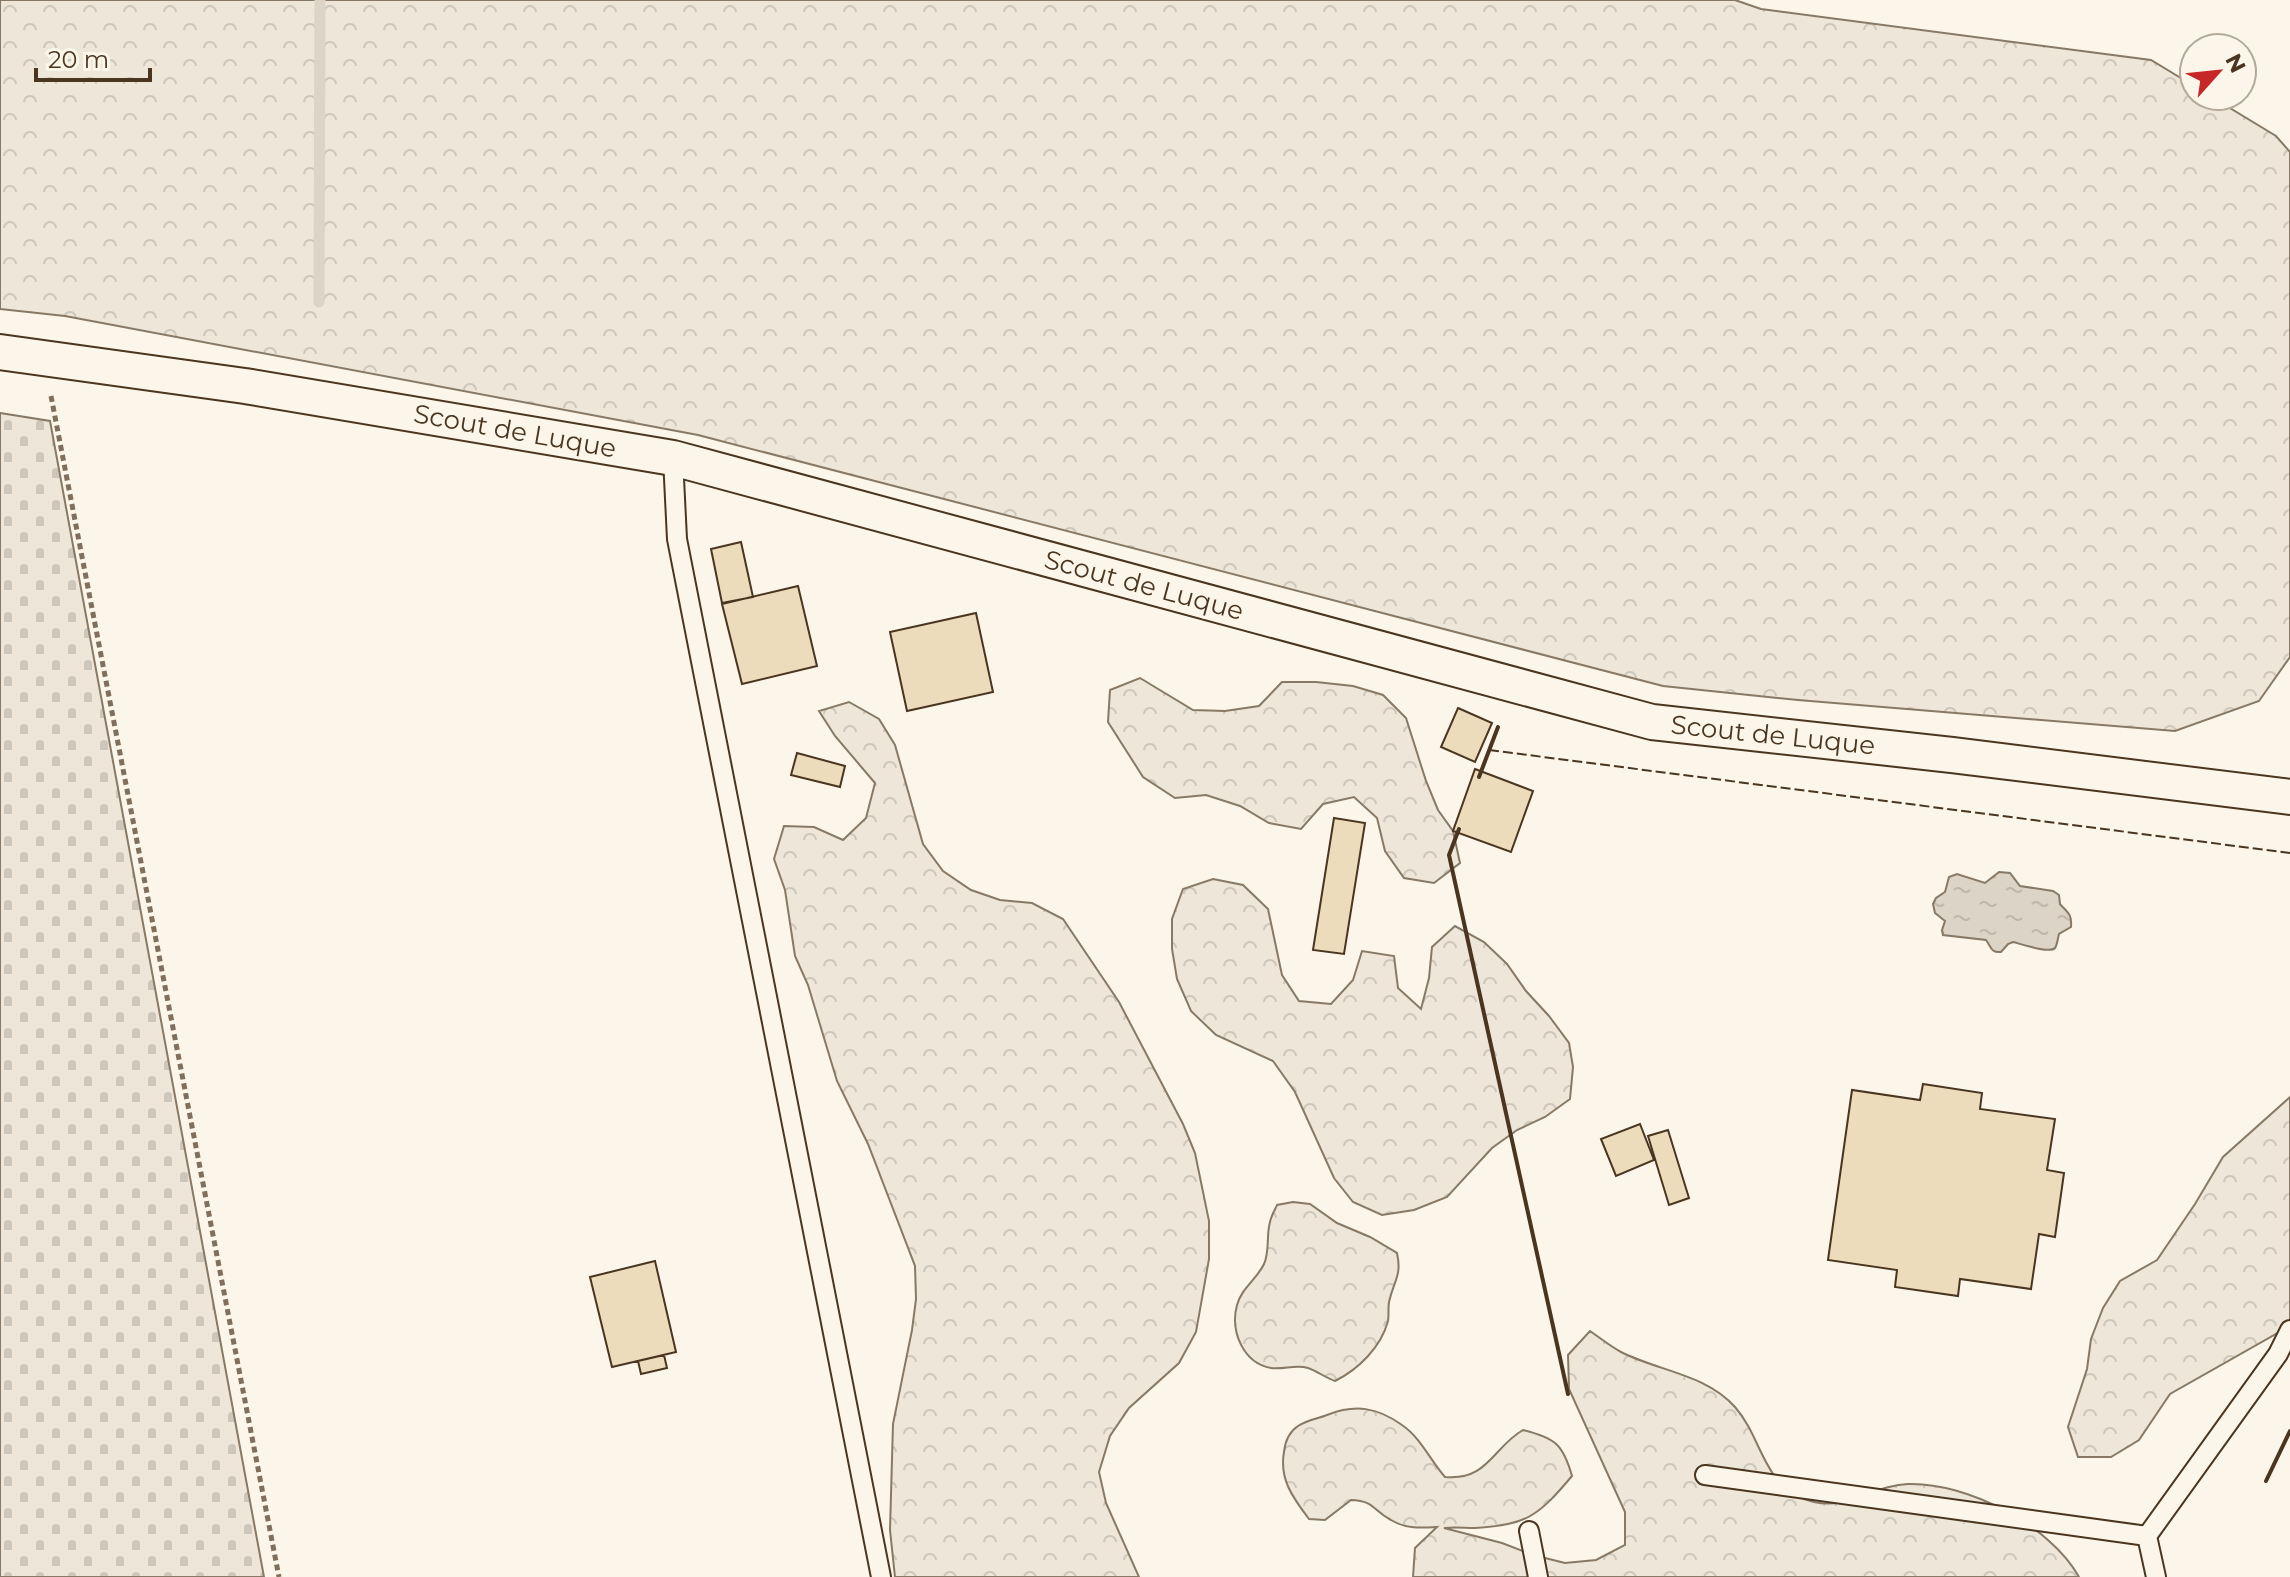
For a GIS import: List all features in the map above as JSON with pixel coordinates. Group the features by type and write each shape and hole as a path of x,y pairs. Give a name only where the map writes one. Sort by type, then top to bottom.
{"street":[{"name":"Scout de Luque","path":"0,352 245,386 673,458 1652,722 2290,797"}],"lane":[{"path":"673,458 677,539 881,1577"},
{"path":"2156,1577 2147,1536 2278,1354 2290,1330"},
{"path":"1705,1475 2147,1536"},
{"path":"1529,1531 1538,1577"}],"path":[{"path":"55,415 279,1577"}],"green space":[{"path":"0,0 1735,0 1761,9 2151,60 2178,76 2178,112 2236,112 2276,136 2290,152 2290,657 2259,701 2175,731 1663,686 698,435 65,316 0,309"},
{"path":"0,413 50,421 264,1577 0,1577"},
{"path":"1140,678 1193,710 1225,711 1259,706 1282,682 1353,686 1383,695 1406,718 1438,810 1453,831 1460,863 1434,883 1404,878 1385,851 1377,818 1354,797 1323,804 1301,829 1269,823 1240,806 1206,795 1175,798 1143,777 1108,722 1110,690"},
{"path":"849,702 879,719 895,745 923,844 943,871 971,890 1000,900 1032,903 1063,919 1119,1002 1195,1153 1209,1221 1209,1259 1196,1332 1179,1363 1129,1408 1110,1436 1099,1472 1106,1503 1139,1577 895,1577 890,1530 893,1424 912,1330 916,1299 915,1266 868,1144 837,1081 808,985 795,956 785,890 774,859 784,826 814,827 843,840 866,818 875,783 835,736 819,711"},
{"path":"1213,879 1243,885 1268,909 1282,975 1299,1001 1331,1004 1353,980 1362,951 1394,956 1398,988 1421,1009 1429,978 1432,947 1455,926 1484,942 1507,964 1569,1043 1573,1067 1570,1099 1492,1148 1447,1197 1414,1210 1382,1215 1353,1202 1334,1178 1295,1092 1273,1061 1216,1035 1191,1011 1177,979 1172,949 1172,919 1183,889"},
{"path":"2290,1097 2290,1326 2170,1394 2139,1440 2111,1457 2078,1457 2068,1427 2087,1369 2091,1339 2103,1308 2120,1281 2157,1260 2223,1157"},
{"path":"1293,1202 1310,1204 1337,1223 1397,1253 1398,1273 1389,1302 1385,1331 1368,1356 1335,1381 1303,1367 1271,1368 1261,1365 1246,1353 1237,1335 1237,1305 1264,1264 1272,1215 1277,1205"},
{"path":"1590,1331 1621,1352 1696,1380 1723,1396 1745,1420 1774,1476 1797,1496 1827,1504 1896,1485 1931,1485 1956,1491 1981,1499 2028,1525 2066,1558 2079,1577 1413,1577 1415,1548 1437,1527 1402,1525 1369,1504 1351,1500 1325,1520 1309,1519 1293,1496 1285,1480 1283,1462 1288,1438 1301,1424 1347,1409 1366,1409 1384,1414 1409,1430 1445,1477 1471,1474 1481,1468 1523,1430 1556,1444 1565,1456 1572,1476 1541,1509 1520,1521 1493,1527 1444,1528 1565,1563 1596,1560 1625,1545 1625,1512 1569,1389 1568,1355"}],"water":[{"path":"1999,872 2010,873 2020,886 2053,891 2059,895 2060,904 2070,916 2071,927 2059,934 2055,948 2042,949 2013,942 2001,952 1995,952 1986,940 1943,935 1945,921 1935,913 1933,904 1945,892 1949,877 1957,874 1985,883"}],"building":[{"path":"741,542 753,597 722,603 711,549"},
{"path":"798,586 817,666 742,684 722,604"},
{"path":"976,613 993,692 907,711 890,632"},
{"path":"1458,708 1492,723 1475,762 1441,747"},
{"path":"797,753 845,766 840,787 791,775"},
{"path":"1475,769 1533,791 1511,852 1453,831"},
{"path":"1334,818 1365,823 1344,954 1313,950"},
{"path":"1923,1084 1982,1093 1980,1109 2055,1119 2047,1170 2064,1173 2055,1237 2039,1234 2031,1289 1960,1279 1958,1296 1895,1287 1897,1270 1828,1260 1852,1090 1920,1100"},
{"path":"1640,1124 1654,1160 1616,1176 1601,1139"},
{"path":"1668,1130 1689,1198 1669,1205 1648,1136"},
{"path":"655,1261 676,1352 612,1367 590,1277"},
{"path":"664,1355 667,1368 641,1374 638,1361"}],"waterway":[{"path":"319,302 320,0"}],"fence":[{"path":"1489,750 2290,853"}],"wall":[{"path":"1479,777 1498,727"},
{"path":"1459,829 1449,855 1568,1394"},
{"path":"2266,1481 2290,1431"}]}
